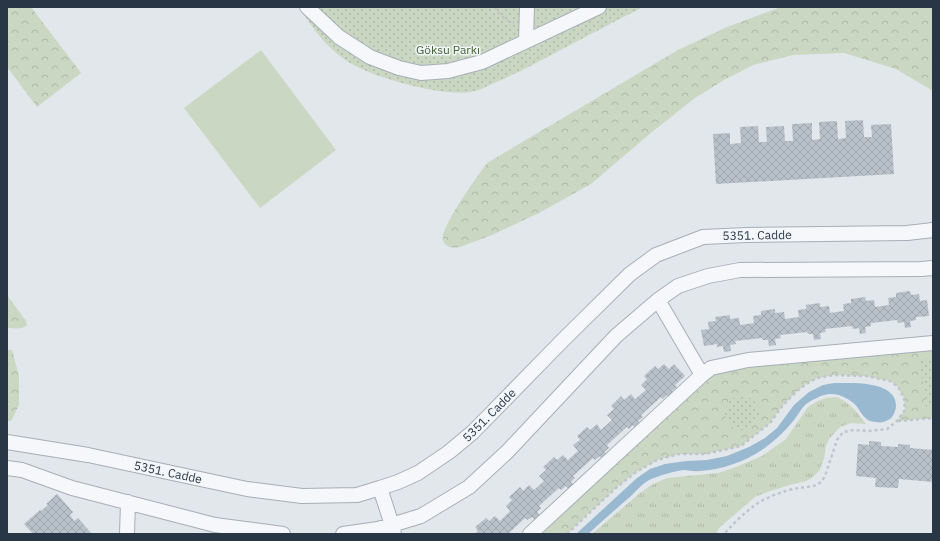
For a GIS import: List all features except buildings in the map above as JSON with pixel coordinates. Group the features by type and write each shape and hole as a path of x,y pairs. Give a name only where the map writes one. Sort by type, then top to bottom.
{"street":[{"path":"307,7 340,37 370,57 399,68 421,73 448,71 482,62 599,7"},
{"path":"526,41 527,7"},
{"name":"5351. Cadde","path":"7,442 88,455 246,489 302,496 357,495 398,482 418,473 449,452 473,432 630,274 656,255 704,237 907,233 933,230"},
{"path":"343,534 378,529 393,529 421,516 470,487 507,452 616,336 658,300 678,286 708,276 740,270 933,268"},
{"path":"658,300 702,375"},
{"path":"530,534 711,368 748,360 933,343"},
{"path":"7,468 22,470 72,488 215,525 283,534"},
{"path":"380,488 393,529"},
{"path":"127,534 128,502"}],"path":[{"path":"495,7 498,12 510,22 526,22"},
{"path":"567,534 617,487 636,472 657,460 679,454 705,454 741,446 770,423 783,405 797,391 817,378 834,375 866,376 890,381 898,387 904,398 905,410 898,421 887,430 854,430 843,432 837,440 823,480 812,487 798,488 780,493 758,503 724,534"},
{"path":"898,421 933,418"}],"green space":[{"path":"7,7 31,7 81,73 37,107 7,67"},
{"name":"Göksu Parkı","path":"299,7 643,7 532,65 479,90 462,93 446,92 408,85 355,66 337,54 324,42"},
{"path":"781,7 933,7 933,91 896,69 844,53 793,55 753,65 724,80 695,98 652,132 591,184 539,213 492,235 460,247 453,248 445,244 443,235 447,224 462,198 487,163 678,50 727,27"},
{"path":"261,50 336,150 260,208 184,108"},
{"path":"7,295 26,321 27,325 25,327 7,328"},
{"path":"933,343 933,418 897,421 905,410 904,398 898,387 890,381 866,376 834,375 817,378 797,391 783,405 770,423 741,446 705,454 679,454 657,460 636,472 617,487 567,534 530,534 711,368"},
{"path":"7,350 12,350 19,376 19,405 11,421 7,421"},
{"path":"933,358 933,406 926,407 920,359"},
{"path":"739,396 745,396 749,397 756,403 759,413 758,420 752,427 745,430 739,430 735,429 728,423 725,416 725,410 726,406 732,399"},
{"path":"837,397 854,409 866,424 851,423 840,427 829,439 819,471 812,478 755,497 719,528 716,534 592,534 640,493 653,484 667,478 718,473 762,456 786,439 808,407 826,398"}],"water":[{"path":"834,383 861,383 880,387 888,391 894,397 896,405 894,414 890,419 884,422 871,421 864,417 855,405 846,398 831,394 822,396 805,405 794,420 774,441 751,457 725,467 697,471 684,470 649,480 588,534 576,534 637,478 650,469 665,464 707,460 727,456 749,447 765,438 777,428 794,405 809,392 823,385"}]}
